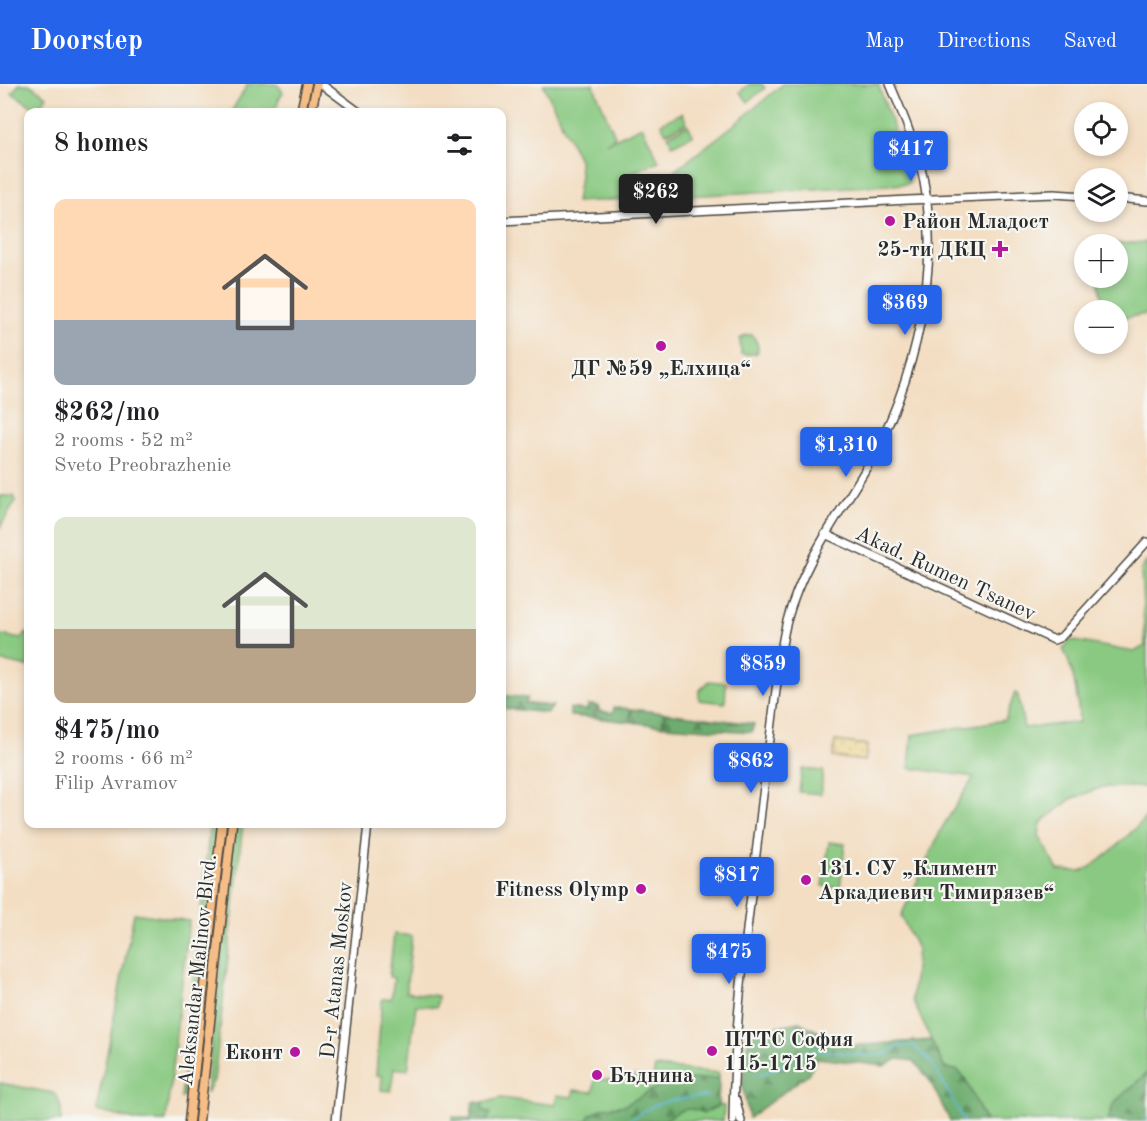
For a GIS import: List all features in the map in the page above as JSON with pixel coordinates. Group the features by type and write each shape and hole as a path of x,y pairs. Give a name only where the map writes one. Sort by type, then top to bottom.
{"main road":[{"path":"301,108 307,84"},
{"path":"312,108 319,84"},
{"name":"Aleksandar Malinov Blvd.","path":"189,1121 222,828"},
{"name":"Aleksandar Malinov Blvd.","path":"199,1121 232,828"}],"street":[{"path":"319,84 353,108"},
{"path":"733,1121 736,1028 767,758 784,634 797,588 825,534 883,437 908,376 924,302 927,267 926,199 919,161 890,84"},
{"path":"506,221 926,199 1054,194 1074,195"},
{"path":"1128,199 1147,201"},
{"name":"Akad. Rumen Tsanev","path":"825,534 1054,640 1060,637 1147,542"},
{"name":"D-r Atanas Moskov","path":"336,1121 368,828"},
{"path":"733,1089 741,1121"}],"green space":[{"path":"19,84 29,84 47,96 39,108 35,108 12,93"},
{"path":"248,84 277,84 283,92 275,108 233,108"},
{"path":"543,84 593,84 615,136 606,143 642,126 659,161 623,177 633,195 656,185 783,84 878,84 900,146 909,181 907,184 576,202 580,176 579,160"},
{"path":"749,84 762,84 765,88 748,102 740,92"},
{"path":"682,113 687,123 666,133 661,123"},
{"path":"688,125 693,135 672,145 668,135"},
{"path":"1147,242 1147,314 1128,317 1128,300 1102,300 1100,288 1128,288 1128,243"},
{"path":"746,335 752,335 755,339 758,346 757,353 741,354 740,339"},
{"path":"0,496 14,496 16,501 0,527"},
{"path":"1147,561 1147,787 1103,787 1071,799 1041,823 1039,835 1058,870 1082,871 1116,846 1147,815 1147,1073 1114,1103 1108,1121 985,1121 966,1080 958,1071 944,1067 912,999 917,949 901,916 943,826 974,777 909,768 912,735 1005,720 1015,693 1018,695 1024,728 1079,722 1075,685 1063,649 1070,640 1134,652 1145,646 1141,569"},
{"path":"0,635 21,639 24,636 24,666 0,661"},
{"path":"709,681 726,683 725,703 699,700 699,691"},
{"path":"506,696 528,698 525,703 553,706 548,713 506,709"},
{"path":"588,705 595,705 594,718 570,716 570,708 587,710"},
{"path":"597,706 599,706 599,711 613,713 614,707 631,709 629,722 596,718"},
{"path":"632,709 664,713 662,726 631,722"},
{"path":"665,713 754,724 752,732 664,726"},
{"path":"802,769 823,771 821,794 799,792"},
{"path":"210,828 216,828 189,1071 184,1096 181,1098"},
{"path":"236,828 243,828 214,1080 206,1094"},
{"path":"829,842 845,844 840,888 823,886"},
{"path":"134,913 189,921 166,1121 139,1121 96,1111"},
{"path":"394,934 412,936 406,992 438,996 437,1007 416,1005 408,1070 394,1068 391,1091 381,1090 382,1076 376,1075 382,999 391,999 394,978 389,977"},
{"path":"799,1022 847,1046 931,1040 944,1067 958,1071 966,1080 985,1121 950,1121 930,1081 914,1061 898,1059 884,1066 817,1058 808,1074 749,1118 742,1084 749,1032"},
{"path":"655,1067 719,1073 718,1105 724,1106 723,1121 452,1121 453,1117 471,1119 473,1102 483,1103 501,1098 555,1105 557,1095 572,1097 574,1090 593,1092 595,1079 633,1081 635,1076 653,1078"},
{"path":"1147,1073 1147,1121 1108,1121 1114,1103"},
{"path":"719,1078 718,1106 704,1113 689,1109 660,1121 587,1121 589,1116 603,1108 625,1105 652,1090 679,1080"},
{"path":"0,1083 53,1093 60,1105 61,1121 0,1121"},
{"path":"473,1102 483,1103 482,1109 490,1113 487,1121 452,1121 453,1117 471,1119"}],"sand":[{"path":"835,741 867,745 865,761 833,757"}],"waterway":[{"path":"754,1075 772,1071 799,1054 815,1050 872,1056 885,1054 899,1046 914,1046 932,1063 964,1121"},
{"path":"628,1121 656,1105 685,1098 708,1096"},
{"path":"1144,1121 1147,1118"}],"place":[{"name":"Район Младост","path":"890,221"},
{"name":"25-ти ДКЦ","path":"1000,249"},
{"name":"ДГ №59 „Елхица“","path":"661,346"},
{"name":"131. СУ „Климент Аркадиевич Тимирязев“","path":"806,880"},
{"name":"Fitness Olymp","path":"641,889"},
{"name":"ПТТС София 115-1715","path":"712,1051"},
{"name":"Еконт","path":"295,1052"},
{"name":"Бъднина","path":"597,1075"}]}
